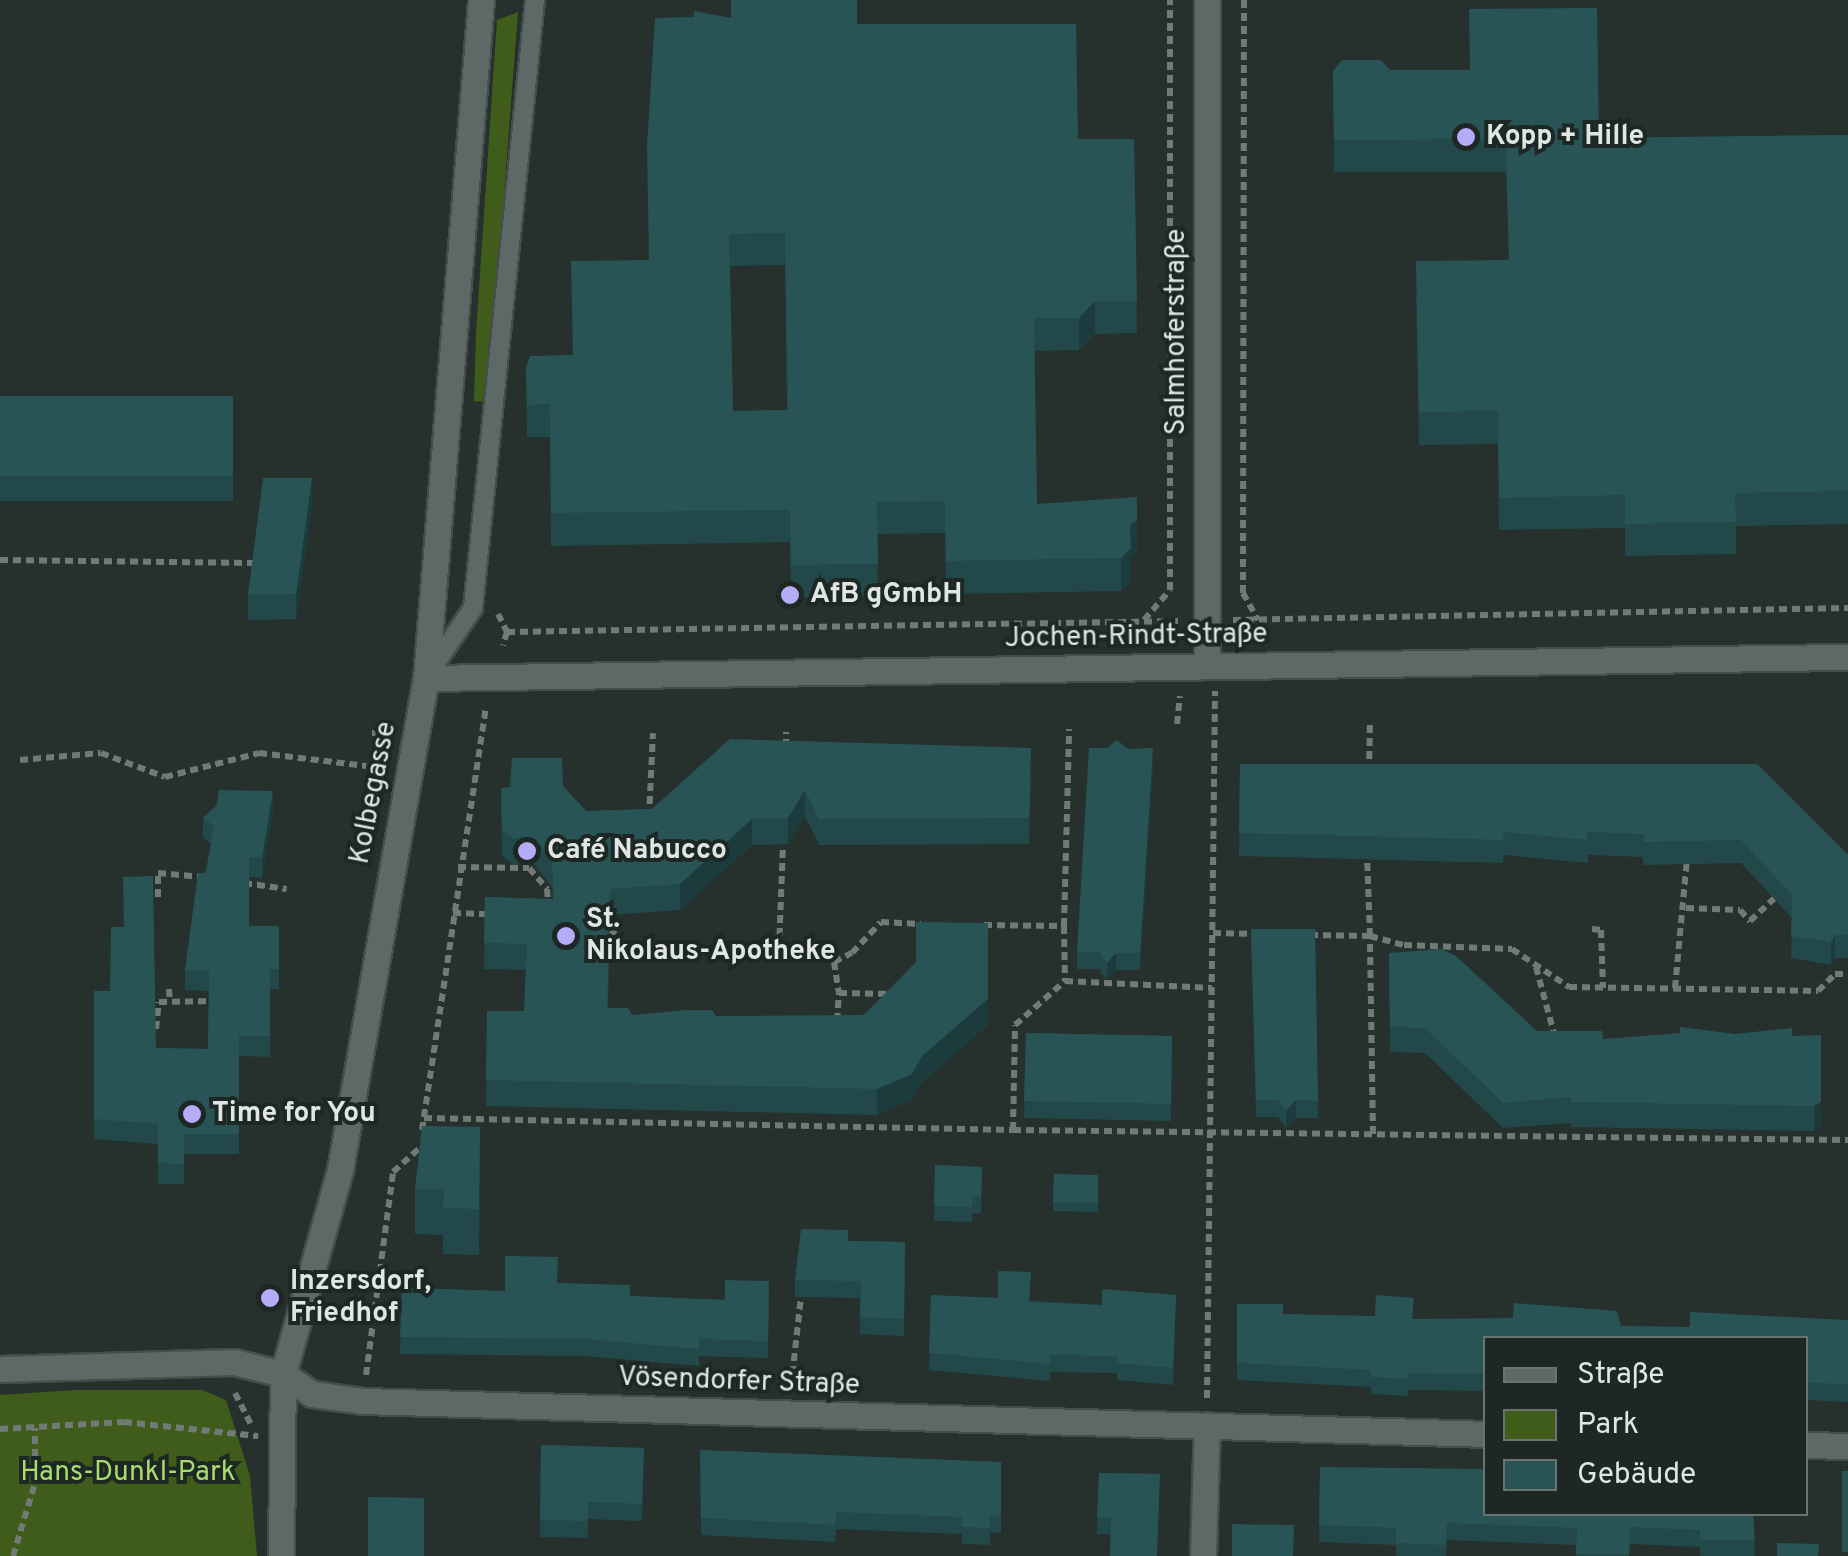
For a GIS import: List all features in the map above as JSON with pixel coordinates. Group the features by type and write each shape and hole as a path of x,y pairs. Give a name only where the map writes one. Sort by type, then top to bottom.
{"street":[{"name":"Kolbegasse","path":"281,1556 283,1374 340,1170 426,678 478,0"},
{"name":"Salmhoferstraße","path":"1207,665 1208,0"},
{"name":"Jochen-Rindt-Straße","path":"426,678 1848,657"},
{"name":"Vösendorfer Straße","path":"0,1369 234,1362 283,1374 312,1394 363,1401 1483,1434"},
{"path":"1203,1556 1207,1425"},
{"path":"1808,1444 1848,1446"}],"lane":[{"path":"426,678 473,608 536,0"}],"path":[{"path":"1143,621 1170,590 1170,0"},
{"path":"1244,0 1243,592 1258,620"},
{"path":"0,560 254,562"},
{"path":"363,1401 392,1172 420,1152 458,867 486,706"},
{"path":"1368,782 1370,722"},
{"path":"1207,1425 1216,724"},
{"path":"1066,981 1069,728"},
{"path":"786,732 786,763"},
{"path":"648,833 653,734"},
{"path":"20,760 100,753 165,778 258,753 366,766"},
{"path":"1367,842 1372,1134"},
{"path":"779,950 782,846"},
{"path":"1675,988 1680,914 1686,908 1687,858"},
{"path":"458,867 529,868 547,889 549,917"},
{"path":"158,897 158,873 215,879"},
{"path":"233,881 288,889"},
{"path":"1686,908 1740,910 1750,921 1774,899"},
{"path":"452,913 510,915"},
{"path":"610,928 630,952 779,950 834,962 852,953 881,922 938,924"},
{"path":"974,924 1064,926"},
{"path":"1592,929 1601,930 1603,988"},
{"path":"1214,933 1272,934"},
{"path":"1292,934 1370,936 1404,945 1512,949 1569,987 1818,991 1835,974 1848,974"},
{"path":"834,962 838,992 836,1038"},
{"path":"1536,966 1560,1055"},
{"path":"1013,1130 1015,1026 1066,981 1212,988"},
{"path":"169,989 170,1002"},
{"path":"838,992 908,995"},
{"path":"156,1030 159,1002 224,1002"},
{"path":"832,1112 832,1126"},
{"path":"424,1118 1848,1140"},
{"path":"1561,1136 1562,1124"},
{"path":"792,1413 801,1297"},
{"path":"230,1387 244,1403 254,1453"},
{"path":"0,1429 124,1422 270,1435"},
{"path":"14,1556 35,1483 35,1428"}],"green space":[{"path":"518,12 485,402 474,401 497,20"},
{"name":"Hans-Dunkl-Park","path":"75,1390 202,1390 226,1400 250,1476 257,1556 0,1556 0,1395"}],"building":[{"path":"731,0 857,0 857,24 1076,24 1078,139 1134,139 1137,301 1095,301 1079,318 1034,318 1037,504 1137,497 1137,520 1130,525 1131,548 1121,558 946,561 945,501 877,502 878,564 791,565 790,510 551,513 550,404 527,405 526,367 530,356 573,355 571,261 649,260 647,146 655,18 694,17 694,11 731,18","holes":["785,233 788,410 733,411 729,234"]},
{"path":"1597,8 1599,138 1848,135 1848,491 1735,493 1736,522 1625,524 1625,495 1499,498 1498,411 1419,412 1416,261 1509,260 1506,139 1334,140 1333,71 1342,60 1381,60 1390,70 1470,70 1469,9"},
{"path":"0,396 233,396 233,476 0,476"},
{"path":"263,478 312,478 296,594 248,595"},
{"path":"730,739 1031,748 1029,818 819,819 805,790 788,818 752,819 680,884 610,889 607,1008 628,1008 632,1015 712,1010 716,1016 864,1015 916,962 916,922 988,923 988,999 922,1056 912,1074 877,1089 486,1080 487,1011 524,1011 527,944 484,943 485,897 554,899 552,861 533,837 513,838 502,830 501,788 510,787 512,758 562,758 563,786 586,811 652,809"},
{"path":"1117,740 1128,749 1153,748 1140,953 1116,953 1107,963 1099,952 1077,952 1089,748 1107,748"},
{"path":"1240,764 1757,764 1848,855 1848,935 1835,935 1831,942 1791,936 1792,895 1741,840 1643,842 1644,834 1587,832 1588,840 1504,832 1503,840 1239,833"},
{"path":"219,790 273,791 262,858 249,857 249,926 279,926 279,969 270,969 270,1036 239,1036 239,1134 184,1134 184,1164 158,1163 158,1124 94,1119 94,991 110,991 111,927 124,927 123,877 153,876 156,1048 208,1049 209,971 185,970 198,873 206,873 214,826 203,818 217,805"},
{"path":"1251,929 1315,929 1318,1101 1296,1100 1286,1111 1278,1100 1256,1100"},
{"path":"1441,949 1456,956 1537,1031 1602,1031 1603,1039 1680,1033 1680,1027 1735,1034 1792,1028 1792,1036 1821,1035 1821,1102 1814,1106 1571,1102 1571,1097 1503,1103 1425,1028 1390,1027 1389,953"},
{"path":"1026,1033 1172,1036 1171,1104 1024,1101"},
{"path":"422,1126 480,1127 479,1209 443,1208 444,1189 415,1189"},
{"path":"935,1165 982,1167 981,1197 973,1197 972,1207 934,1206"},
{"path":"1054,1174 1098,1175 1098,1203 1053,1202"},
{"path":"801,1229 848,1230 848,1241 905,1242 904,1319 860,1317 861,1281 795,1280"},
{"path":"505,1256 558,1257 557,1283 630,1285 630,1296 725,1300 725,1280 769,1281 768,1341 699,1339 699,1349 585,1339 400,1337 402,1288 505,1291"},
{"path":"998,1271 1031,1272 1029,1302 1102,1305 1102,1289 1176,1295 1173,1368 1117,1363 1117,1356 1050,1355 1050,1364 929,1353 931,1295 998,1298"},
{"path":"1376,1295 1414,1298 1412,1319 1513,1318 1514,1303 1617,1311 1621,1326 1690,1327 1690,1312 1848,1320 1848,1384 1808,1383 1808,1336 1483,1336 1483,1374 1409,1373 1408,1379 1371,1377 1371,1370 1237,1363 1237,1304 1283,1304 1283,1314 1375,1316"},
{"path":"541,1445 644,1448 642,1504 588,1502 588,1521 540,1520"},
{"path":"700,1450 1001,1462 1001,1516 990,1515 990,1528 962,1527 962,1517 836,1512 835,1525 701,1518"},
{"path":"1320,1467 1483,1469 1483,1516 1753,1516 1755,1540 1700,1540 1700,1530 1630,1527 1629,1555 1576,1554 1577,1528 1447,1523 1446,1545 1396,1543 1396,1528 1319,1525"},
{"path":"1842,1471 1848,1471 1848,1552 1842,1552"},
{"path":"1099,1473 1160,1474 1157,1556 1110,1556 1111,1517 1097,1517"},
{"path":"368,1497 424,1498 424,1556 368,1556"},
{"path":"1232,1524 1294,1525 1293,1556 1232,1556"},
{"path":"1777,1543 1819,1544 1818,1556 1777,1556"}],"place":[{"name":"Kopp + Hille","path":"1466,137"},
{"name":"AfB gGmbH","path":"790,595"},
{"name":"Café Nabucco","path":"527,851"},
{"name":"St. Nikolaus-Apotheke","path":"566,936"},
{"name":"Time for You","path":"192,1114"},
{"name":"Inzersdorf, Friedhof","path":"270,1298"}]}
